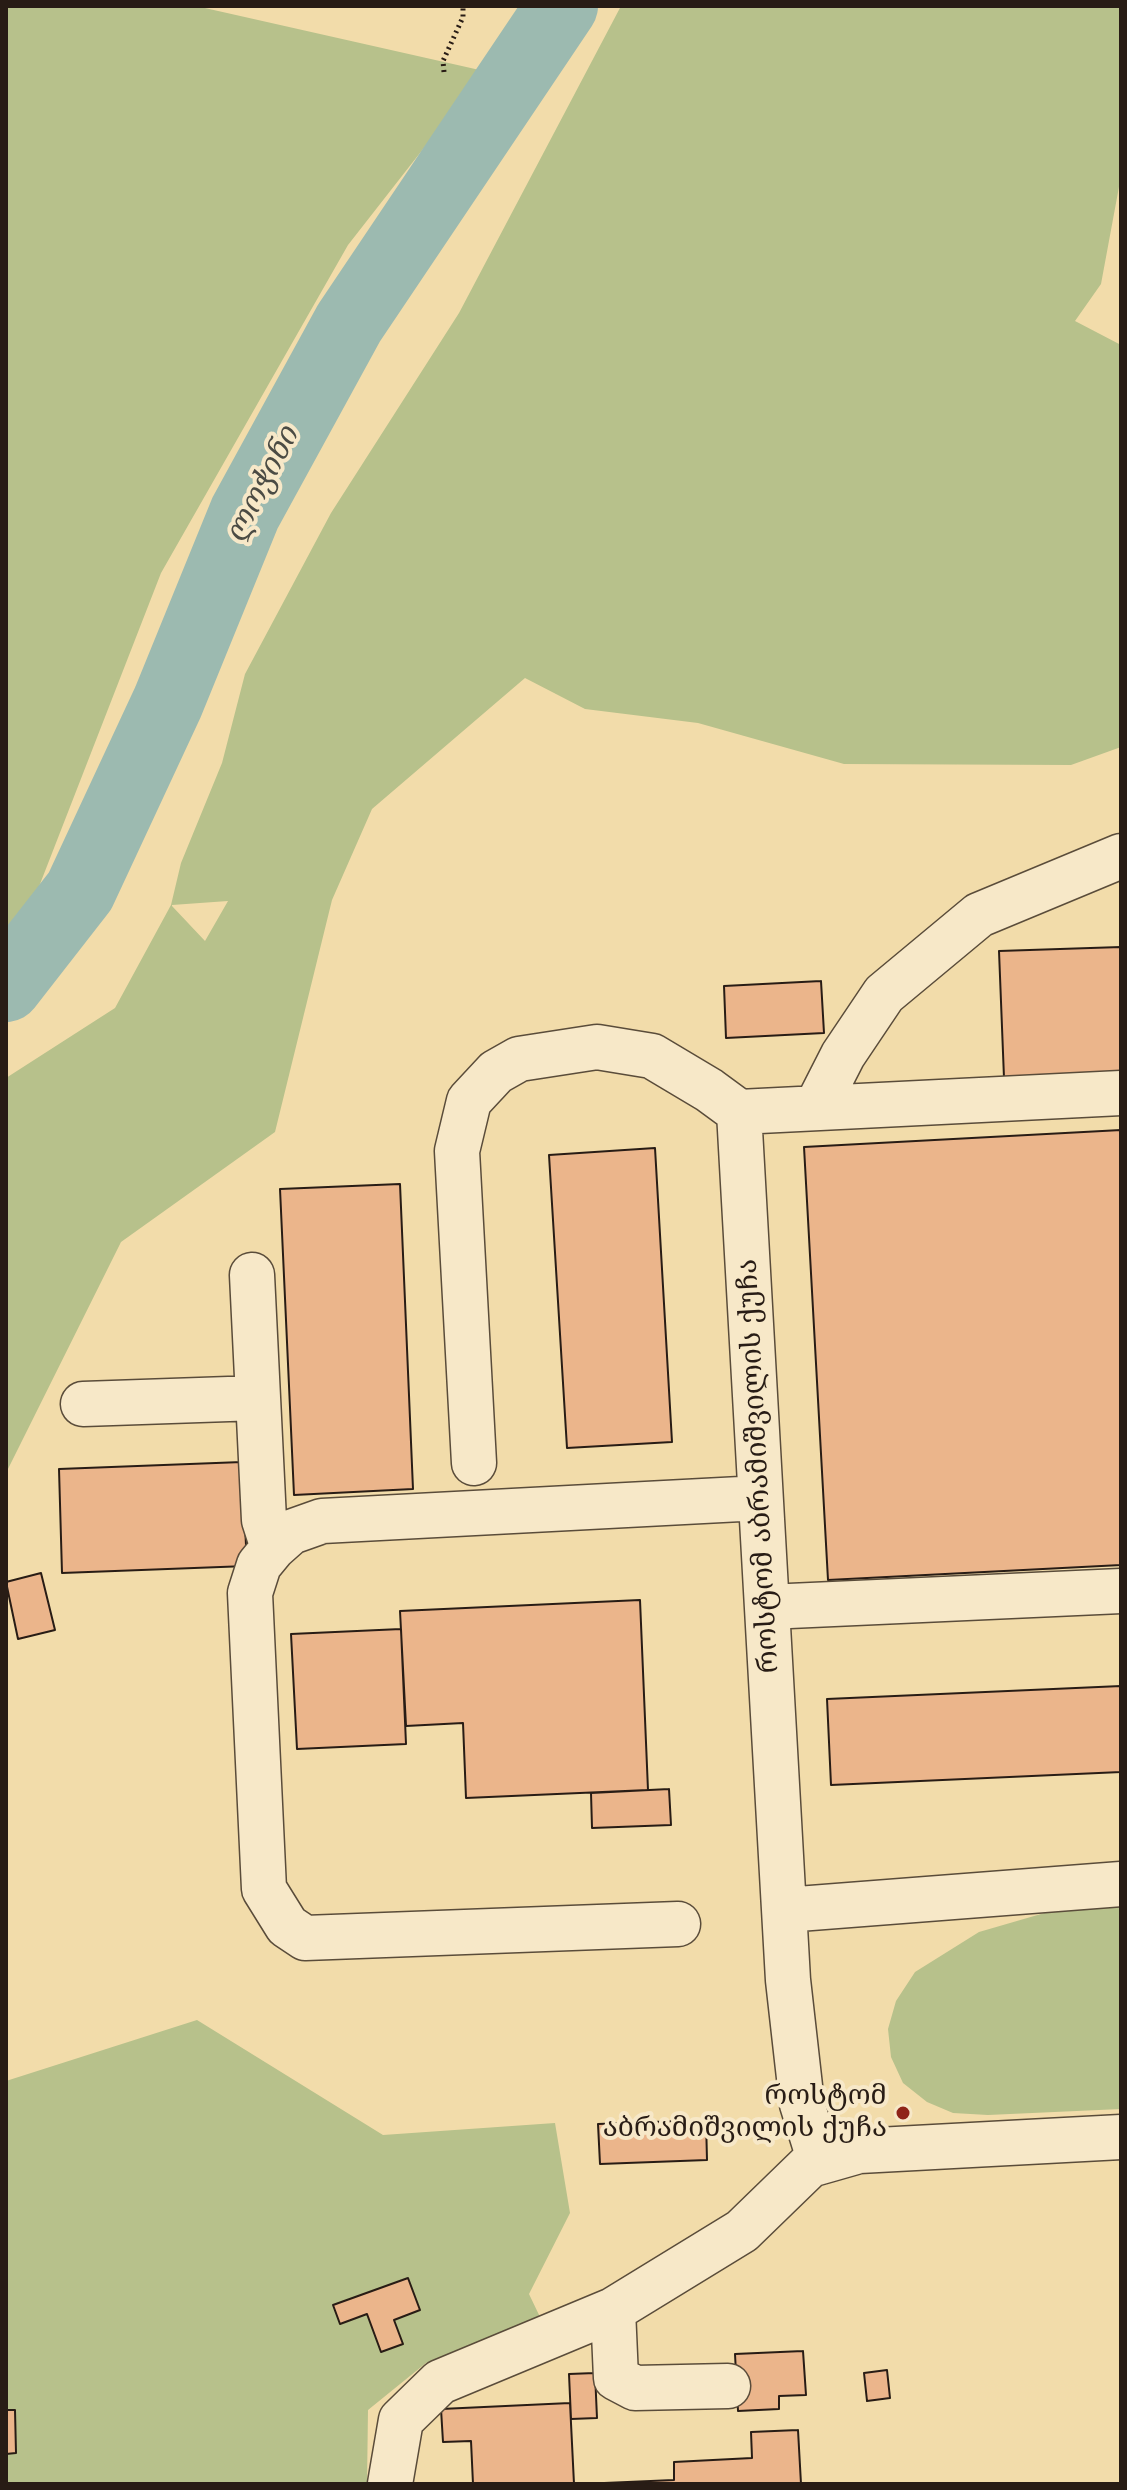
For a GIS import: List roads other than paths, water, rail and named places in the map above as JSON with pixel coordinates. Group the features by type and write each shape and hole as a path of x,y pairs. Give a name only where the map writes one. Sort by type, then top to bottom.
{"street":[{"path":"816,1108 843,1055 884,994 979,915 1121,856"},
{"path":"474,1463 457,1151 469,1101 496,1072 519,1059 597,1047 652,1056 739,1112 1121,1093"},
{"name":"როსტომ აბრამიშვილის ქუჩა","path":"739,1112 785,1910 802,2104 820,2162"},
{"path":"252,1275 264,1520 273,1548"},
{"path":"83,1404 258,1398"},
{"path":"678,1924 305,1938 287,1926 264,1889 250,1593 259,1565 273,1548 291,1532 322,1521 760,1498"},
{"path":"767,1607 1121,1591"},
{"path":"785,1910 1121,1884"},
{"path":"390,2484 401,2420 440,2382 613,2310 742,2231 810,2165 859,2151 1121,2137"},
{"path":"613,2310 616,2378 635,2388 728,2386"}],"waterway":[{"name":"ლოჭინი","path":"6,986 80,891 168,702 245,513 349,323 562,6"}],"place":[{"name":"როსტომ აბრამიშვილის ქუჩა","path":"903,2113"}]}
